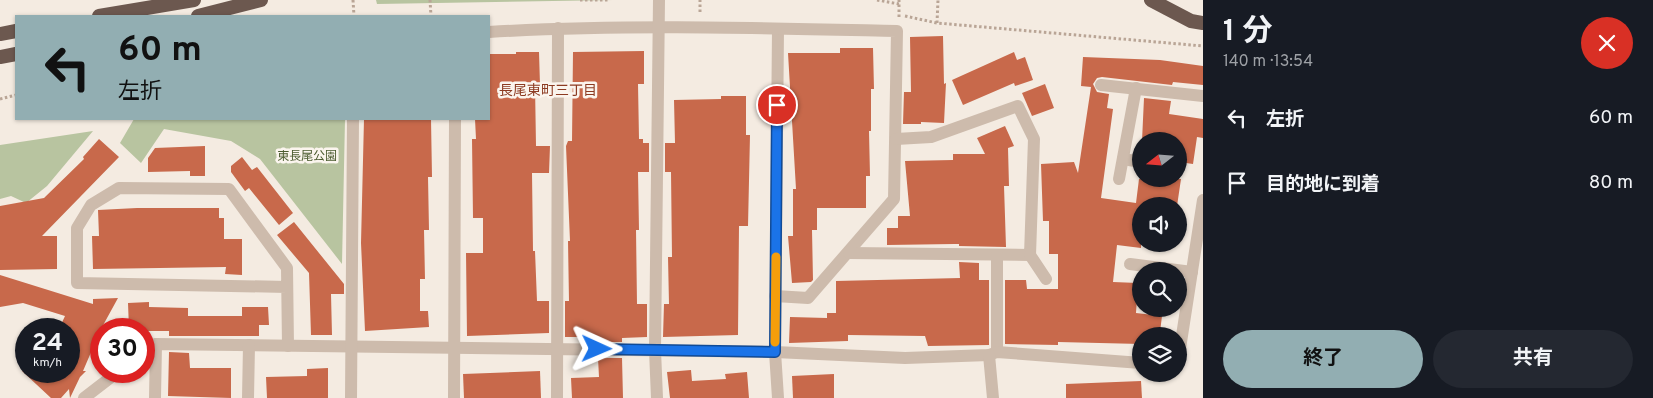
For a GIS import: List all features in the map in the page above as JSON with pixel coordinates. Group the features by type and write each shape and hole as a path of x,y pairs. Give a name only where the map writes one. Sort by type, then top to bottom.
{"highway":[{"path":"105,15 194,0"},
{"path":"202,15 261,0"},
{"path":"1151,0 1191,21 1203,23"},
{"path":"0,34 15,31"},
{"path":"0,57 15,54"}],"street":[{"path":"657,398 655,350 659,0"},
{"path":"557,398 559,349 558,28"},
{"path":"490,32 558,28 898,31 894,199 808,298 775,296"},
{"path":"778,29 775,296 775,352 778,398"},
{"path":"1101,85 1203,96"},
{"path":"1119,179 1136,88"},
{"path":"896,139 931,137 1018,106 1034,139 1030,256 1046,279"},
{"path":"351,398 353,120"},
{"path":"454,398 455,120"},
{"path":"1123,159 1132,160"},
{"path":"287,286 77,283 77,228 92,205 119,188 229,189 287,268 288,346"},
{"path":"1183,327 1203,200"},
{"path":"849,253 1030,256"},
{"path":"992,398 997,255"},
{"path":"1130,264 1192,272"},
{"path":"155,398 156,344 775,352 906,358 993,354 1132,362"},
{"path":"248,398 249,345"},
{"path":"84,398 103,383"}],"path":[{"path":"353,0 354,15"},
{"path":"430,0 431,15"},
{"path":"580,0 610,0"},
{"path":"877,0 899,4"},
{"path":"936,23 938,0"},
{"path":"0,99 15,95"}],"green space":[{"path":"376,0 613,0 377,4"},
{"name":"東長尾公園","path":"133,120 345,120 342,264 260,159 231,141 164,129 141,163 120,143"},
{"path":"93,131 47,186 26,203 11,196 0,199 0,145"}],"building":[{"path":"943,36 944,84 946,83 944,123 921,122 921,124 903,124 904,92 911,92 910,37"},
{"path":"840,48 873,48 874,89 871,89 871,131 869,131 870,176 866,176 866,208 817,208 817,230 812,230 813,280 811,282 792,283 788,236 793,236 793,189 796,189 788,53 840,53"},
{"path":"644,51 644,84 638,84 639,139 643,139 643,143 649,143 649,172 638,172 639,230 636,230 637,304 647,304 647,337 622,338 622,342 598,342 598,337 565,337 565,301 569,301 568,241 570,241 566,146 568,141 572,141 573,52"},
{"path":"516,52 539,52 540,85 535,85 536,146 550,146 549,173 532,173 533,251 535,251 537,301 549,301 549,333 467,336 466,253 483,253 483,218 473,218 472,139 476,139 475,120 490,120 490,54 516,54"},
{"path":"1014,52 1017,60 1025,57 1033,80 1015,86 1014,83 963,105 952,80"},
{"path":"1083,57 1160,60 1203,66 1203,85 1173,82 1172,85 1102,77 1097,78 1093,84 1097,92 1109,94 1107,108 1113,109 1101,198 1132,202 1132,247 1117,245 1113,282 1132,283 1132,317 1162,317 1161,327 1132,327 1132,344 1058,342 1058,345 1005,344 1005,280 1026,280 1027,289 1058,289 1058,254 1049,254 1049,221 1043,221 1041,164 1074,162 1078,173 1091,87 1081,86"},
{"path":"1045,84 1054,108 1032,116 1022,93"},
{"path":"721,96 746,96 746,135 750,135 748,226 739,226 738,335 663,337 664,304 669,304 668,257 672,257 671,172 665,172 665,143 675,143 674,100 721,99"},
{"path":"1144,98 1171,101 1169,114 1203,119 1203,138 1197,137 1193,164 1188,163 1188,132 1142,132"},
{"path":"364,120 431,120 432,177 428,177 429,230 424,230 425,279 420,279 420,311 428,311 429,327 365,331 361,243"},
{"path":"1005,126 1014,146 1008,148 1009,186 1004,186 1006,247 959,246 959,244 887,245 887,228 898,228 898,216 910,216 905,161 953,160 953,154 985,154 977,138"},
{"path":"99,139 119,157 42,236 57,236 57,269 0,270 0,206 44,198 84,159 83,157"},
{"path":"205,146 205,176 190,176 190,171 148,172 148,158 155,148"},
{"path":"242,157 252,170 257,167 293,213 279,225 249,188 245,191 231,172 231,166"},
{"path":"1138,188 1180,188 1178,197 1137,197"},
{"path":"219,208 219,218 224,218 224,239 242,239 242,275 225,274 226,267 93,269 92,236 99,236 98,210"},
{"path":"294,222 344,284 344,294 331,294 332,335 311,335 309,273 277,235"},
{"path":"959,262 979,263 979,280 989,280 989,345 928,346 925,336 848,335 848,341 789,343 790,317 827,318 827,313 836,313 836,281 960,278"},
{"path":"0,275 93,304 93,299 118,298 107,318 90,318 90,355 83,371 86,371 80,377 80,318 64,318 65,316 23,303 0,307"},
{"path":"149,302 149,307 188,308 188,316 242,316 242,307 268,307 269,325 259,325 259,336 169,336 169,331 155,331 155,318 129,318 128,303"},
{"path":"169,352 189,353 190,368 231,368 231,398 168,396"},
{"path":"598,358 622,358 623,398 572,398 571,378 599,377"},
{"path":"328,368 328,398 267,398 266,377 307,376 307,369"},
{"path":"691,370 692,381 726,379 725,374 747,372 749,398 670,398 667,372"},
{"path":"540,371 541,398 464,398 463,374"},
{"path":"834,374 834,398 793,398 792,376"},
{"path":"1141,382 1142,398 1066,398 1066,384"},
{"path":"35,383 77,383 70,398 69,389 61,398 51,398"}],"slow traffic":[{"path":"775,342 776,257"}],"district":[{"name":"長尾東町三丁目","path":"548,91"}],"route":[{"path":"597,349 775,352 777,105"}]}
